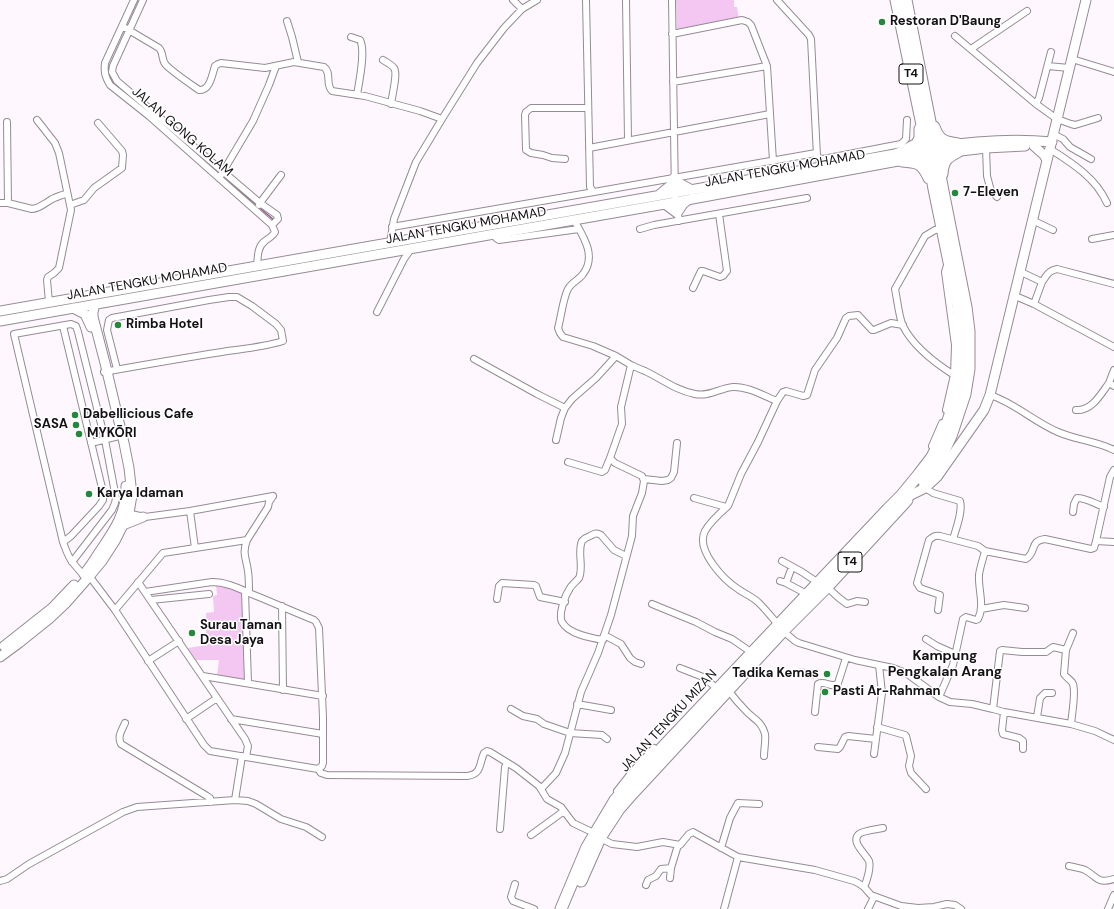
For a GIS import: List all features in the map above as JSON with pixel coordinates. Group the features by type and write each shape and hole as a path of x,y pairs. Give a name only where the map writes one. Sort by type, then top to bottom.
{"highway":[{"name":"JALAN TENGKU MIZAN","path":"896,0 908,64 924,112"},
{"name":"JALAN TENGKU MIZAN","path":"561,909 587,847 615,800 659,751 901,496 932,456 943,435 954,403 960,374 962,353 961,331 958,306 942,229 938,188 906,0"},
{"path":"924,112 937,135 944,141 958,147 944,161 938,188"},
{"path":"899,158 919,142 924,112"},
{"path":"899,158 921,165 938,188"},
{"name":"JALAN TENGKU MIZAN","path":"569,909 595,848 595,834 783,631 827,587 922,486 944,451 951,436 965,394 969,369 969,331 966,307 938,188"}],"main road":[{"path":"922,486 937,477 984,410 990,395 1013,295 1086,0"},
{"path":"958,147 1005,140 1036,143 1045,137 1052,141"},
{"path":"958,147 986,148 1052,141"},
{"path":"1036,143 1047,160"},
{"name":"JALAN TENGKU MOHAMAD","path":"0,311 656,196 688,200 958,147"},
{"name":"JALAN TENGKU MOHAMAD","path":"0,320 665,204 692,190 899,158"},
{"path":"656,196 671,185 674,178 692,190"},
{"path":"665,204 678,217 683,204 688,200"},
{"path":"168,281 177,284 185,283 187,288"},
{"path":"0,656 49,619 65,604 87,576 132,501 129,468 92,316 95,304"},
{"path":"73,308 85,314 90,324 105,371"},
{"path":"0,649 52,608 87,576 102,561 115,541 123,525 126,512 126,476 120,436"},
{"path":"123,525 143,517 132,501"}],"street":[{"path":"134,0 112,66 112,72 121,90 258,206 274,223 275,232 261,244 258,249 257,266"},
{"path":"125,28 142,0"},
{"path":"513,0 522,9"},
{"path":"390,243 394,219 421,152 477,63 504,28 522,9 537,0"},
{"path":"586,0 590,187 594,192"},
{"path":"626,0 628,140"},
{"path":"672,0 674,178 678,217"},
{"path":"780,1 811,39 816,153 818,158 823,159 898,146 906,139 907,120"},
{"path":"971,49 1027,11"},
{"path":"672,34 744,20 751,25 767,66 773,161"},
{"path":"287,22 298,62"},
{"path":"125,28 160,48 162,50 166,65 202,91 208,87 215,66 221,63 265,68 288,62 298,62 324,67 328,70 329,87 332,91 357,95 420,111 442,119"},
{"path":"955,36 1036,104 1057,119 1075,125 1098,118"},
{"path":"351,37 360,40 362,46 357,95"},
{"path":"1036,104 1039,98 1051,52"},
{"path":"1072,59 1114,72"},
{"path":"383,60 394,68 395,71 395,82 391,104"},
{"path":"221,175 253,121 276,66"},
{"path":"673,82 767,66"},
{"path":"1048,66 1070,68"},
{"path":"565,159 552,158 531,153 526,150 526,112 531,108 588,108"},
{"path":"589,148 770,114"},
{"path":"38,120 55,143 59,153 70,205 70,216 59,268 48,277 47,280 49,302"},
{"path":"7,122 8,203"},
{"path":"70,205 84,200 94,188 122,168 123,153 98,123"},
{"path":"1052,141 1063,139 1070,148 1091,159"},
{"path":"1052,141 1102,192 1107,203"},
{"path":"986,148 987,176 991,191 997,197"},
{"path":"392,227 816,153"},
{"path":"258,206 281,175"},
{"path":"0,203 8,203 34,209 67,193"},
{"path":"640,229 678,217 719,214 807,198"},
{"path":"258,206 277,215 278,219 274,223"},
{"path":"693,288 701,271 720,277 727,271 719,214"},
{"path":"574,220 587,243 589,254 588,264 582,275 572,283 567,292 558,328 563,337 593,346 616,356 673,387 695,394 707,395 733,387 745,388 777,401"},
{"path":"1032,220 1053,230"},
{"path":"495,234 496,238 499,240 579,229"},
{"path":"942,229 935,230 925,236 895,289 902,325 919,348 943,369 954,375"},
{"path":"1092,239 1114,235"},
{"path":"377,312 411,248"},
{"path":"556,909 570,875 595,834 604,807 632,772 882,510 927,455 941,426 954,375 955,339 945,272 949,263"},
{"path":"1034,304 1042,282 1051,270 1057,269 1114,284"},
{"path":"1019,271 1042,282"},
{"path":"1013,295 1034,304 1114,347"},
{"path":"105,371 117,369 283,341 281,330 276,324 240,298 234,296 112,318 109,320 107,330 117,369"},
{"path":"775,621 758,603 734,586 716,568 708,557 703,541 705,531 730,501 741,474 777,401 783,392 789,391 803,396 807,395 815,370 837,338 846,318 849,316 858,315 872,330 877,330 891,323 902,325"},
{"path":"72,562 112,510 115,503 116,492 105,440 77,328 75,325 71,324 14,334 63,542 72,562 87,576 115,610 186,719 210,751 318,769 324,775 467,776 478,771 483,755 486,752 490,752 516,768 542,789 547,799 560,807 573,822 612,844 637,847 663,842 678,845 682,844 689,834 693,832 738,857 815,870 854,881 864,887 874,897 901,906 918,908 947,904 961,909"},
{"path":"63,326 103,492 103,500 100,506 71,536 63,542"},
{"path":"556,440 560,422 572,399 596,378 616,356"},
{"path":"474,359 537,394 566,408"},
{"path":"568,462 602,472 605,470 622,424 621,407 631,365"},
{"path":"1076,410 1084,409 1095,402 1111,384 1114,370"},
{"path":"990,395 1003,400 1057,432 1104,445 1114,450"},
{"path":"91,443 120,436"},
{"path":"644,480 662,481 671,478 674,472 677,443"},
{"path":"542,789 558,770 565,753 580,692 604,638 632,536 633,516 642,493 644,480 642,476 610,458"},
{"path":"938,610 940,595 920,588 916,583 929,540 933,536 936,535 978,546 985,551 1026,559 1030,556 1036,542 1045,539 1091,549 1094,548 1110,477 1114,470"},
{"path":"922,486 933,493 960,501 960,513 953,539"},
{"path":"126,512 143,517 190,511 273,496 268,507 247,540 244,553 248,569 248,683"},
{"path":"694,498 726,507"},
{"path":"1073,512 1074,504 1077,498 1104,507"},
{"path":"190,511 195,548"},
{"path":"626,556 614,550 601,534 595,533 585,539 582,543 581,572 569,590 561,617 563,623 574,632 604,638 621,644 630,658 641,664"},
{"path":"115,610 163,553 247,540"},
{"path":"1096,541 1114,542"},
{"path":"939,697 953,665 963,619 966,617 976,620 980,616 979,576 985,551"},
{"path":"782,561 814,580"},
{"path":"792,567 783,582 803,592"},
{"path":"138,582 245,739 248,746 244,756 235,800"},
{"path":"145,592 219,582 314,620 319,628 323,696 323,763 318,769"},
{"path":"497,599 499,586 502,583 534,585 538,588 540,596 565,602"},
{"path":"827,587 847,604 857,601 865,602"},
{"path":"151,600 209,594"},
{"path":"652,604 732,639 748,650"},
{"path":"981,609 1004,605 1025,608"},
{"path":"282,606 283,690"},
{"path":"783,631 799,643 846,658 893,668 906,673 939,697 950,702 972,704 1004,712 1070,724 1095,731 1114,740"},
{"path":"1070,724 1073,684 1064,674 1066,650 1072,633"},
{"path":"926,639 955,654"},
{"path":"148,661 178,641"},
{"path":"993,709 1000,651 1046,652 1053,647 1066,650"},
{"path":"815,712 818,684 822,682 833,686 836,685 846,658"},
{"path":"874,754 882,693 879,665"},
{"path":"680,668 703,677 714,686"},
{"path":"202,676 323,696"},
{"path":"728,690 749,714 758,721 764,732 764,756"},
{"path":"1037,718 1040,698 1045,693 1052,693"},
{"path":"186,719 217,698"},
{"path":"577,704 611,710"},
{"path":"511,709 523,716 537,719 544,724 570,733 602,735 607,739"},
{"path":"1004,712 1003,734 1019,738 1022,741 1022,749"},
{"path":"231,719 323,734"},
{"path":"125,723 119,736 121,744 207,796 210,798 211,802"},
{"path":"877,727 906,736 911,756 909,766 911,773 926,789"},
{"path":"818,747 838,748 845,737 848,736 876,739"},
{"path":"500,829 507,762"},
{"path":"0,881 7,879 29,864 123,812 137,807 235,800 248,801 256,804 281,820 306,827 322,837"},
{"path":"721,848 730,818 738,803 759,804"},
{"path":"531,835 564,811"},
{"path":"864,887 868,879 870,864 858,845 857,836 860,832 883,828"},
{"path":"670,878 671,868 678,845"},
{"path":"724,909 738,857"},
{"path":"1069,866 1087,871 1097,879 1107,881 1114,879"},
{"path":"646,885 648,880 656,876 661,869 671,868"},
{"path":"515,884 511,900 534,909"},
{"path":"1108,909 1114,895"},
{"path":"868,909 874,897"}],"shaded area":[{"path":"676,0 734,0 734,7 737,7 739,19 680,31 677,30"},
{"path":"216,585 244,594 245,681 217,675 219,660 196,660 188,648 206,645 206,613 214,612 213,596 217,595"},
{"path":"799,668 815,670 814,679 798,678"}],"waterway":[{"path":"110,80 133,99"},
{"path":"186,145 219,173"},
{"path":"222,176 274,220"}],"place":[{"name":"Restoran D'Baung","path":"882,22"},
{"name":"7-Eleven","path":"955,193"},
{"name":"Rimba Hotel","path":"118,325"},
{"name":"Dabellicious Cafe","path":"75,415"},
{"name":"SASA","path":"76,425"},
{"name":"MYKŌRI","path":"79,434"},
{"name":"Karya Idaman","path":"89,494"},
{"name":"Surau Taman Desa Jaya","path":"192,633"},
{"name":"Tadika Kemas","path":"827,674"},
{"name":"Pasti Ar-Rahman","path":"825,692"}],"district":[{"name":"Kampung Pengkalan Arang","path":"945,664"}]}
